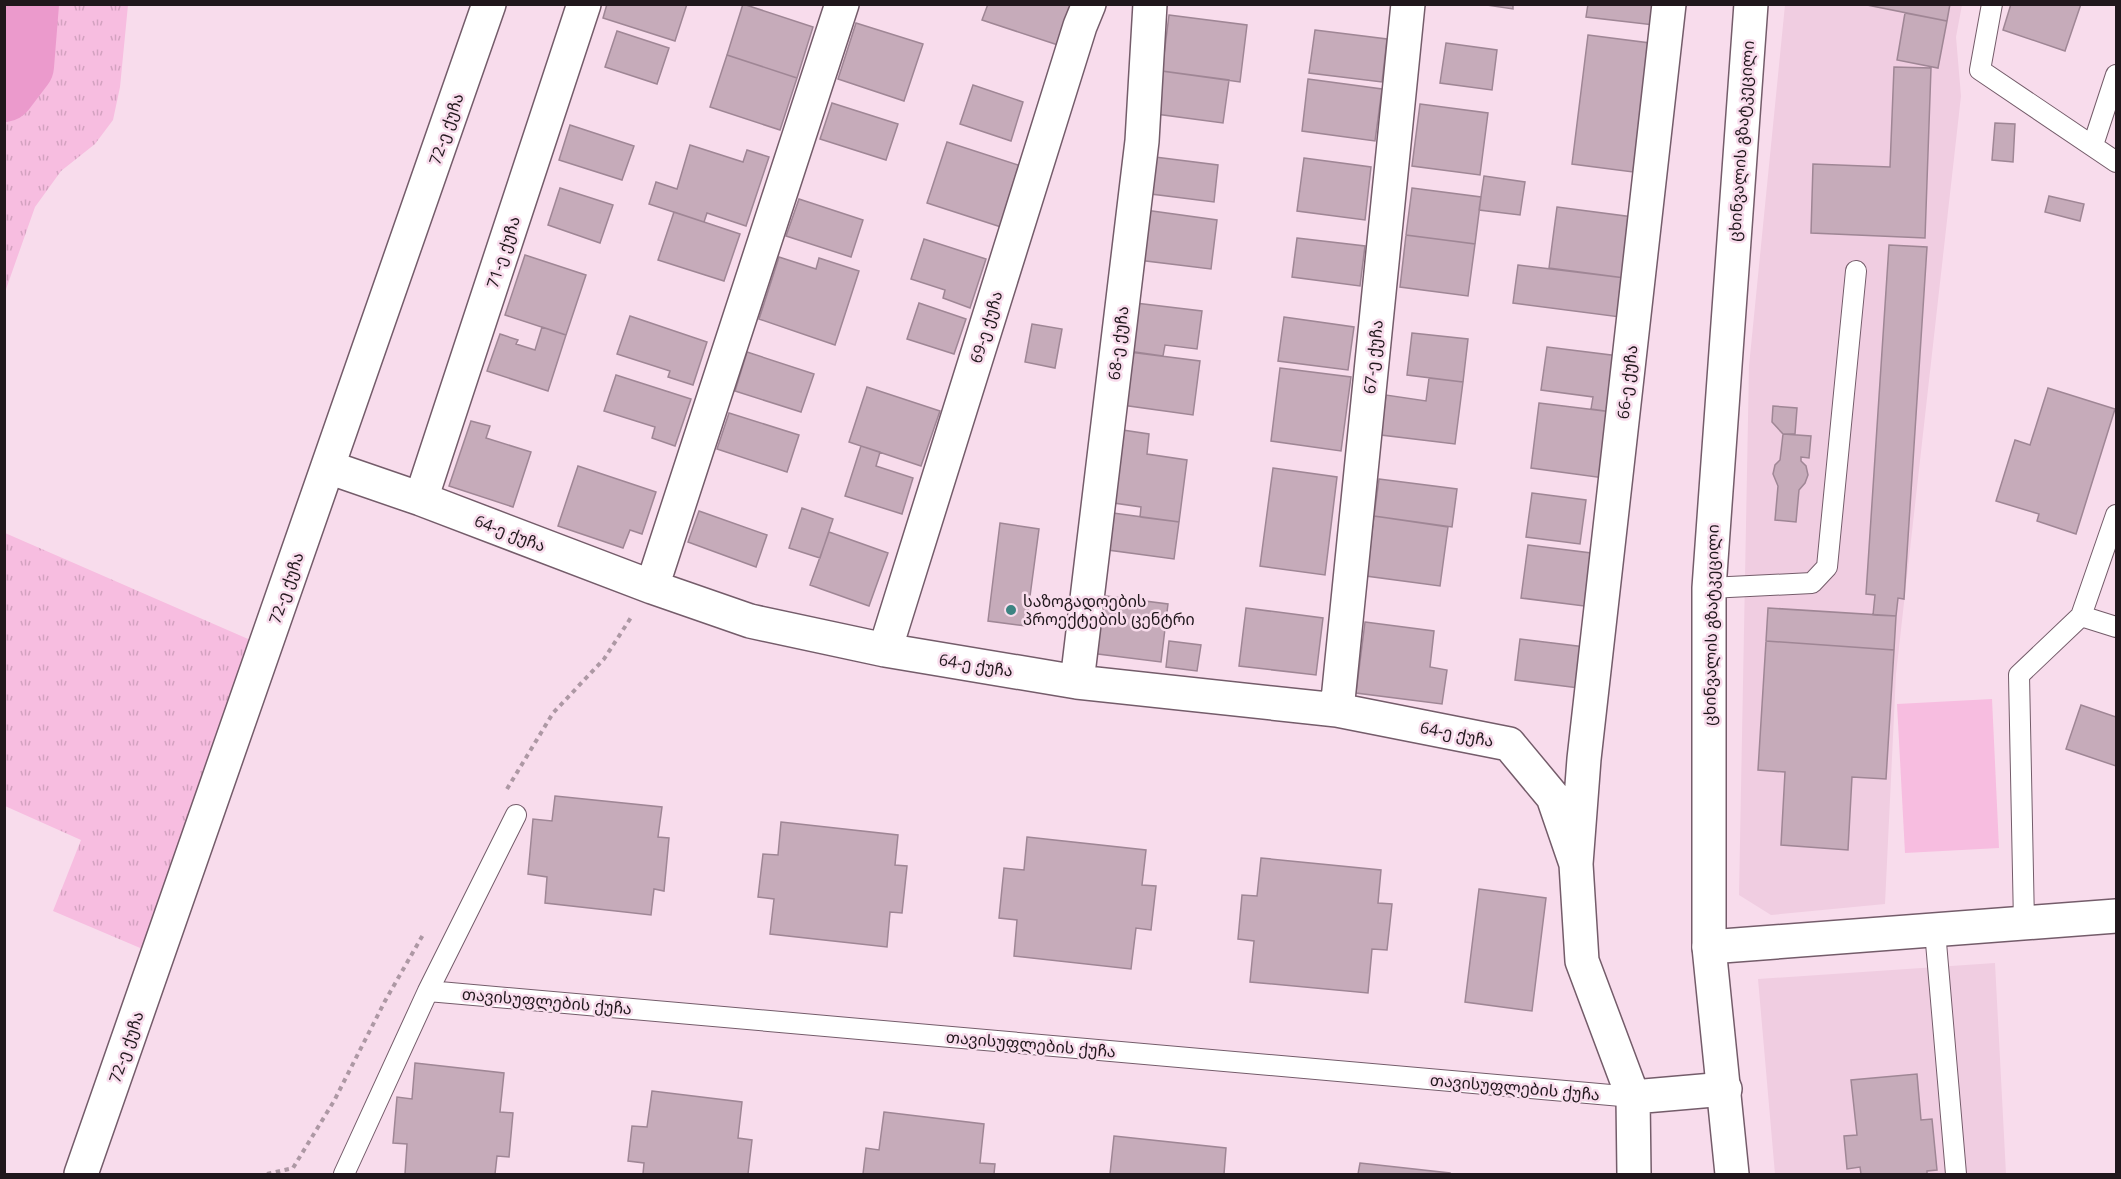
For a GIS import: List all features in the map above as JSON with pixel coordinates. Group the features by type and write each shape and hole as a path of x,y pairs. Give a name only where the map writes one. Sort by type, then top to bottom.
{"street":[{"name":"72-ე ქუჩა","path":"85,1173 489,4"},
{"name":"71-ე ქუჩა","path":"421,499 584,4"},
{"path":"652,587 842,4"},
{"name":"69-ე ქუჩა","path":"885,650 1080,26 1089,4"},
{"name":"68-ე ქუჩა","path":"1077,682 1142,141 1150,4"},
{"name":"67-ე ქუჩა","path":"1337,710 1408,4"},
{"name":"66-ე ქუჩა","path":"1576,864 1584,759 1669,4"},
{"name":"ცხინვალის გზატკეცილი","path":"1732,1174 1709,947 1709,588 1751,4"},
{"name":"64-ე ქუჩა","path":"328,467 421,499 652,587 750,621 885,650 1077,682 1337,710 1509,744 1553,797 1576,864"},
{"path":"1576,864 1582,961 1633,1097 1634,1174"},
{"path":"1709,947 2116,916"},
{"path":"1633,1097 1725,1089"}],"lane":[{"path":"1992,4 1980,70 2116,162"},
{"path":"2092,145 2116,75"},
{"path":"1709,588 1812,583 1827,567 1856,271"},
{"path":"2024,923 2019,675 2081,616 2116,514"},
{"path":"2081,616 2116,627"},
{"path":"344,1174 428,991 516,815"},
{"path":"1935,931 1956,1174"},
{"name":"თავისუფლების ქუჩა","path":"428,991 1633,1097"}],"shaded area":[{"path":"1785,5 1962,5 1956,37 1961,96 1896,674 1885,904 1771,915 1739,895 1749,366"},
{"path":"1995,963 2006,1174 1775,1174 1758,979"}],"green space":[{"path":"28,5 128,5 120,87 113,120 95,144 61,171 35,207 5,292 5,91 23,65"},
{"path":"5,533 255,642 152,953 53,911 81,840 5,806"},
{"path":"1992,699 1999,848 1905,853 1897,704"}],"building":[{"path":"607,4 687,4 675,41 603,18"},
{"path":"743,4 813,27 797,78 727,55"},
{"path":"988,4 1074,4 1061,46 982,20"},
{"path":"1480,4 1513,4 1513,9"},
{"path":"1588,4 1657,4 1654,25 1586,17"},
{"path":"1862,4 1950,4 1947,21"},
{"path":"2011,4 2081,4 2065,51 2003,30"},
{"path":"1905,13 1947,21 1938,68 1897,60"},
{"path":"1169,15 1247,25 1240,82 1162,71"},
{"path":"856,23 923,44 904,101 838,79"},
{"path":"1315,30 1387,39 1382,82 1309,73"},
{"path":"617,31 669,48 657,84 605,67"},
{"path":"1588,35 1650,43 1633,172 1572,164"},
{"path":"1446,43 1497,50 1492,90 1440,83"},
{"path":"727,55 797,78 780,130 710,107"},
{"path":"1894,67 1931,68 1925,238 1811,233 1813,164 1890,167"},
{"path":"1162,71 1229,80 1223,123 1156,114"},
{"path":"1308,79 1382,89 1375,141 1302,131"},
{"path":"973,85 1023,102 1011,141 960,124"},
{"path":"832,103 898,124 886,160 820,139"},
{"path":"1420,104 1488,113 1480,175 1412,166"},
{"path":"1995,123 2015,124 2013,162 1992,160"},
{"path":"570,125 634,146 622,180 559,160"},
{"path":"947,142 1021,166 1001,227 927,203"},
{"path":"690,145 743,162 747,150 769,157 746,226 707,213 704,222 649,204 656,182 677,189"},
{"path":"1155,157 1218,165 1214,202 1151,194"},
{"path":"1304,158 1371,167 1365,220 1297,211"},
{"path":"1484,176 1525,182 1520,215 1479,210"},
{"path":"560,188 613,205 600,243 548,225"},
{"path":"1412,188 1481,197 1475,244 1406,235"},
{"path":"2049,196 2084,204 2080,221 2045,212"},
{"path":"799,199 863,220 851,257 786,236"},
{"path":"1557,207 1633,217 1625,278 1549,268"},
{"path":"1145,210 1217,220 1211,269 1138,260"},
{"path":"674,212 740,234 724,281 658,260"},
{"path":"1406,235 1475,244 1468,296 1400,287"},
{"path":"1297,238 1365,246 1360,286 1292,277"},
{"path":"924,239 986,259 970,308 943,298 945,290 911,279"},
{"path":"1889,245 1927,247 1904,599 1898,598 1896,616 1873,615 1875,595 1866,594"},
{"path":"525,255 586,275 566,335 505,315"},
{"path":"779,257 816,269 819,258 859,271 835,345 759,319"},
{"path":"1518,265 1625,278 1620,317 1513,303"},
{"path":"1127,302 1202,311 1197,349 1165,345 1163,356 1121,350"},
{"path":"919,303 966,319 954,354 907,339"},
{"path":"630,316 707,342 693,385 668,377 670,371 617,354"},
{"path":"1284,317 1354,327 1348,370 1278,361"},
{"path":"1032,324 1062,329 1055,368 1025,362"},
{"path":"542,327 566,335 548,391 487,371 500,334 518,340 516,344 535,350"},
{"path":"1412,333 1468,339 1463,382 1407,375"},
{"path":"1547,347 1619,356 1612,412 1591,409 1593,397 1541,390"},
{"path":"747,352 814,374 801,412 735,391"},
{"path":"1129,352 1200,361 1193,415 1122,405"},
{"path":"1280,368 1351,377 1341,451 1271,441"},
{"path":"616,375 691,399 675,446 652,438 655,427 604,411"},
{"path":"1429,378 1463,382 1455,444 1381,435 1386,395 1426,401"},
{"path":"867,387 940,411 921,466 849,442"},
{"path":"2048,388 2115,409 2076,534 2037,521 2039,514 1996,501 2015,440 2030,445"},
{"path":"1539,403 1612,412 1604,478 1531,468"},
{"path":"1773,406 1797,408 1795,434 1783,434 1772,422"},
{"path":"729,413 799,435 787,472 717,449"},
{"path":"471,421 490,426 486,438 531,452 513,507 449,486"},
{"path":"1116,429 1149,434 1147,454 1187,460 1179,522 1140,517 1141,507 1107,502"},
{"path":"1783,434 1811,436 1809,458 1801,457 1808,475 1799,490 1796,522 1775,520 1778,486 1773,474 1775,465 1780,460"},
{"path":"861,446 880,452 876,466 913,478 902,514 845,496"},
{"path":"578,466 656,492 642,534 630,530 623,548 558,526"},
{"path":"1273,468 1337,477 1325,575 1260,566"},
{"path":"1379,479 1457,489 1452,527 1374,516"},
{"path":"1532,493 1586,500 1580,544 1526,537"},
{"path":"802,508 833,519 820,558 789,548"},
{"path":"699,511 767,535 756,567 688,542"},
{"path":"1113,513 1179,522 1174,559 1108,550"},
{"path":"1374,516 1448,527 1440,586 1366,576"},
{"path":"1000,523 1039,529 1026,626 988,621"},
{"path":"829,532 888,553 869,606 810,585"},
{"path":"1528,545 1599,554 1592,607 1521,598"},
{"path":"1098,595 1168,604 1161,662 1090,653"},
{"path":"1246,608 1323,618 1316,675 1239,666"},
{"path":"1768,608 1896,616 1894,650 1766,641"},
{"path":"1365,622 1434,631 1430,667 1447,670 1442,704 1356,693"},
{"path":"1520,639 1585,647 1579,688 1515,680"},
{"path":"1169,641 1201,645 1197,671 1166,667"},
{"path":"1766,641 1894,650 1886,779 1852,777 1848,850 1781,845 1785,772 1758,770"},
{"path":"2081,705 2116,717 2116,766 2066,749"},
{"path":"555,796 662,807 658,837 669,838 664,891 654,889 651,915 545,903 547,877 528,874 533,819 552,821"},
{"path":"781,822 898,835 895,865 907,866 902,913 890,912 887,947 770,934 774,899 758,897 763,854 778,855"},
{"path":"1027,837 1146,850 1142,885 1156,886 1151,930 1136,928 1131,969 1014,956 1017,920 999,918 1004,868 1024,870"},
{"path":"1261,858 1381,870 1378,903 1392,904 1387,950 1372,949 1368,993 1250,982 1254,941 1238,939 1242,895 1257,896"},
{"path":"1479,889 1546,898 1532,1011 1465,1002"},
{"path":"415,1063 504,1073 500,1112 513,1113 509,1157 497,1156 495,1174 405,1174 407,1144 393,1143 397,1097 412,1099"},
{"path":"1917,1074 1921,1120 1932,1119 1937,1170 1927,1171 1927,1174 1861,1174 1860,1167 1847,1169 1844,1136 1857,1135 1851,1080"},
{"path":"652,1091 742,1102 738,1138 752,1140 748,1174 643,1174 644,1163 628,1161 632,1126 647,1127"},
{"path":"884,1112 984,1124 980,1163 995,1164 994,1174 863,1174 866,1148 879,1150"},
{"path":"1114,1136 1226,1148 1224,1174 1110,1174"},
{"path":"1360,1163 1450,1173 1450,1174 1358,1174"}],"waterway":[{"path":"4,91 23,66 28,4"}],"place":[{"name":"საზოგადოების პროექტების ცენტრი","path":"1011,610"}]}
